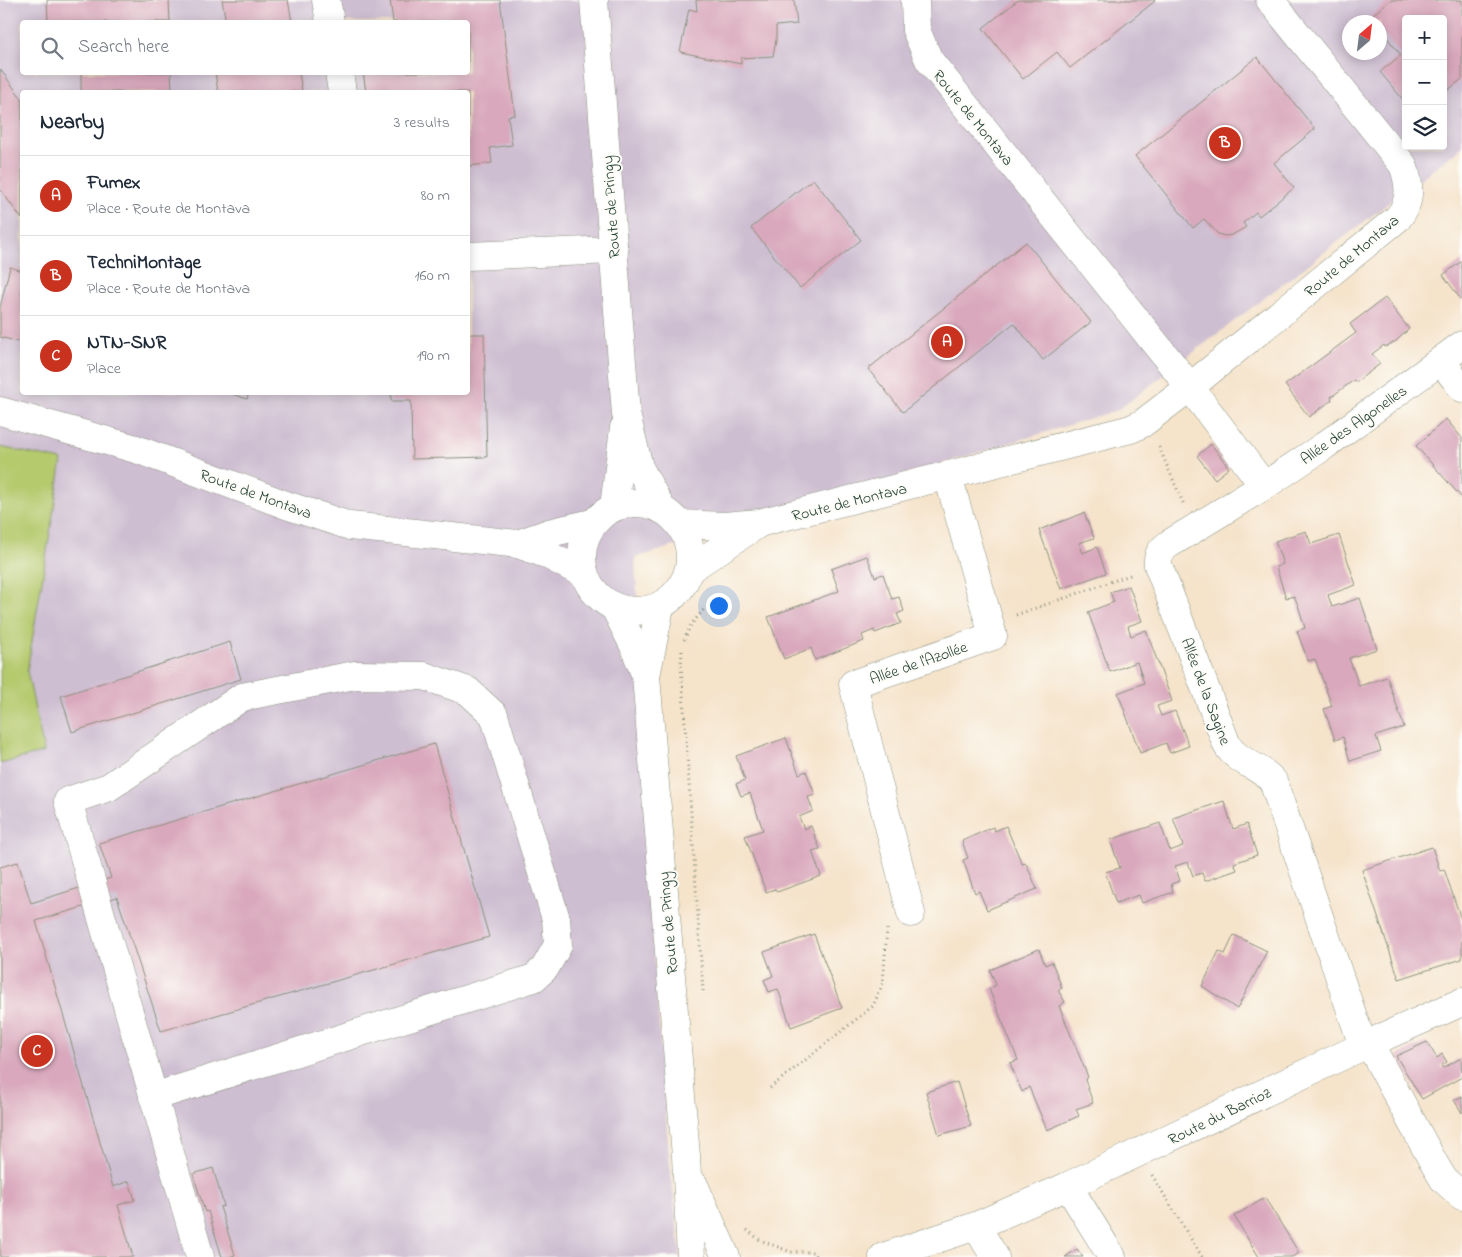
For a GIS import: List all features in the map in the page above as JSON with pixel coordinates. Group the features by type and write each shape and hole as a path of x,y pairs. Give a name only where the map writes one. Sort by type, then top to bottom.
{"street":[{"path":"326,0 330,20"},
{"name":"Route de Pringy","path":"594,0 626,414 639,467 670,516"},
{"name":"Route de Montava","path":"916,0 916,30 920,44 929,60 1190,387"},
{"name":"Route de Montava","path":"670,516 724,526 759,523 1131,429 1147,420 1190,387 1398,218 1405,210 1408,200 1409,188 1403,165 1270,0"},
{"path":"339,75 342,90"},
{"path":"470,256 614,250"},
{"name":"Allée des Algonelles","path":"1264,486 1324,446 1451,353 1462,388"},
{"path":"1158,565 1157,558 1162,549 1264,486 1190,387"},
{"name":"Route de Montava","path":"0,411 136,449 286,505 350,526 518,544 546,554 584,574"},
{"name":"Route de Pringy","path":"603,515 626,414"},
{"path":"948,476 990,625"},
{"path":"637,502 670,516 688,538 691,553 690,569 684,585 660,607 638,612 615,608 602,600 591,588 584,574 582,548 586,535 603,515 637,502"},
{"name":"Route de Montava","path":"518,544 603,515"},
{"name":"Route de Montava","path":"690,569 759,523"},
{"name":"Allée de la Sagine","path":"1158,565 1226,745 1231,753 1265,772 1273,781 1366,1045 1444,1180 1462,1196"},
{"name":"Route de Pringy","path":"660,607 646,676 687,1169 691,1257"},
{"name":"Route de Pringy","path":"615,608 646,676"},
{"name":"Allée de l'Azollée","path":"911,913 852,684 993,636 990,625"},
{"path":"154,1097 534,978 545,968 558,946 556,919 494,715 468,691 424,676 355,675 242,697 109,787 68,800 200,1257"},
{"name":"Route du Barrioz","path":"883,1257 976,1226 1068,1186 1366,1045 1462,1002"},
{"name":"Route de Pringy","path":"687,1169 726,1257"},
{"path":"1068,1186 1112,1257"},
{"path":"976,1226 995,1257"},
{"name":"Route du Barrioz","path":"924,1257 976,1226"}],"path":[{"path":"1147,420 1194,529"},
{"path":"990,625 1158,565"},
{"path":"703,993 681,665 682,644 692,625 704,609"},
{"path":"770,1088 873,1006 883,983 886,929 911,913"},
{"path":"1139,1154 1202,1257"},
{"path":"745,1229 760,1240 790,1252 814,1252 816,1257"}],"shaded area":[{"path":"0,0 1462,0 1462,147 1118,410 635,558 656,983 669,1157 681,1257 0,1257 0,764 43,751 27,671 62,460 0,447"}],"green space":[{"path":"0,447 62,460 27,671 44,752 0,764"}],"building":[{"path":"47,0 169,0 170,20 48,20"},
{"path":"222,0 288,0 292,20 226,20"},
{"path":"390,0 500,0 515,115 508,116 512,145 490,148 492,163 470,166 470,90 366,90 363,75 470,75 470,20 393,20"},
{"path":"696,0 794,0 797,24 776,26 773,56 741,58 741,64 680,52 689,9 697,11"},
{"path":"1018,0 1155,1 1070,68 1057,52 1023,79 983,28"},
{"path":"1390,0 1462,0 1462,79 1447,91 1447,15 1402,15 1402,98 1380,72 1401,55 1387,38 1387,15 1372,15"},
{"path":"1257,57 1315,129 1274,163 1294,188 1259,216 1256,212 1243,223 1246,227 1232,235 1218,234 1204,219 1193,228 1135,156"},
{"path":"0,69 20,96 20,216 0,189"},
{"path":"81,75 171,75 172,90 81,90"},
{"path":"215,75 299,75 302,90 218,90"},
{"path":"813,179 861,240 800,288 751,228"},
{"path":"1026,242 1091,322 1043,360 1014,323 903,412 868,369"},
{"path":"1462,261 1462,301 1443,275"},
{"path":"10,267 20,270 20,342 0,337 0,307"},
{"path":"1385,298 1409,329 1396,341 1385,347 1384,345 1372,354 1380,364 1356,382 1354,380 1331,397 1332,400 1309,417 1285,385 1356,333 1350,324"},
{"path":"470,334 484,334 487,457 412,459 411,401 391,401 391,395 470,395"},
{"path":"235,395 248,395 247,399"},
{"path":"1446,419 1462,438 1462,498 1416,446"},
{"path":"1211,444 1229,468 1215,479 1197,456"},
{"path":"1084,513 1094,538 1079,543 1083,553 1097,547 1106,573 1061,589 1039,530"},
{"path":"1306,531 1311,544 1339,535 1356,585 1328,595 1332,607 1360,598 1377,649 1349,658 1359,686 1387,677 1404,727 1376,736 1381,751 1350,761 1343,737 1335,740 1324,709 1332,706 1315,659 1308,661 1297,631 1305,628 1298,605 1294,596 1286,598 1276,567 1283,564 1275,541"},
{"path":"867,556 875,577 883,574 892,599 899,597 904,611 897,614 901,623 875,633 874,630 862,635 864,641 815,660 811,648 784,659 768,617 839,591 831,569"},
{"path":"1129,586 1142,621 1128,626 1131,636 1146,630 1172,701 1157,706 1161,716 1175,711 1189,746 1170,753 1166,743 1140,753 1118,693 1144,683 1137,662 1110,672 1088,612 1114,602 1110,592"},
{"path":"230,642 241,679 72,732 61,696"},
{"path":"786,738 799,774 806,771 815,795 808,797 813,811 799,817 804,829 811,826 820,849 812,851 821,876 777,892 775,889 766,892 745,836 763,830 750,793 741,796 736,784 745,780 736,756"},
{"path":"434,744 489,937 161,1031 117,897 36,921 113,1187 129,1181 135,1200 118,1205 133,1257 0,1257 0,867 18,862 31,903 111,878 99,843"},
{"path":"1224,801 1233,829 1247,824 1257,855 1234,863 1237,870 1205,881 1202,873 1193,876 1188,862 1175,866 1180,881 1171,884 1173,892 1142,903 1139,895 1116,903 1105,872 1120,868 1110,840 1160,823 1170,851 1183,846 1173,818"},
{"path":"1006,826 1022,864 1026,863 1037,889 987,910 979,891 975,893 963,860 968,858 962,841 993,827 995,831"},
{"path":"1432,847 1440,871 1444,869 1462,922 1462,959 1399,979 1362,870"},
{"path":"814,934 842,1008 791,1027 778,989 769,992 764,980 773,976 764,952"},
{"path":"1234,935 1267,951 1237,1009 1202,986 1219,951 1225,954"},
{"path":"1039,949 1045,965 1052,962 1062,988 1058,990 1065,1002 1059,1006 1088,1077 1085,1080 1093,1103 1076,1109 1079,1116 1047,1130 1029,1087 1022,1092 1010,1063 1018,1060 989,989 996,985 990,970"},
{"path":"1427,1042 1437,1058 1442,1054 1447,1062 1441,1066 1443,1068 1461,1058 1462,1077 1422,1099 1396,1056"},
{"path":"957,1082 971,1126 939,1135 926,1092"},
{"path":"1462,1096 1462,1113 1454,1100"},
{"path":"213,1168 224,1206 220,1207 235,1255 229,1257 222,1257 208,1211 205,1212 193,1174"},
{"path":"1265,1198 1299,1253 1292,1257 1259,1257 1234,1216"},
{"path":"1077,1249 1083,1257 1065,1257"}],"place":[{"name":"TechniMontage","path":"1225,143"},
{"name":"Fumex","path":"947,342"},
{"name":"NTN-SNR","path":"37,1051"}]}
